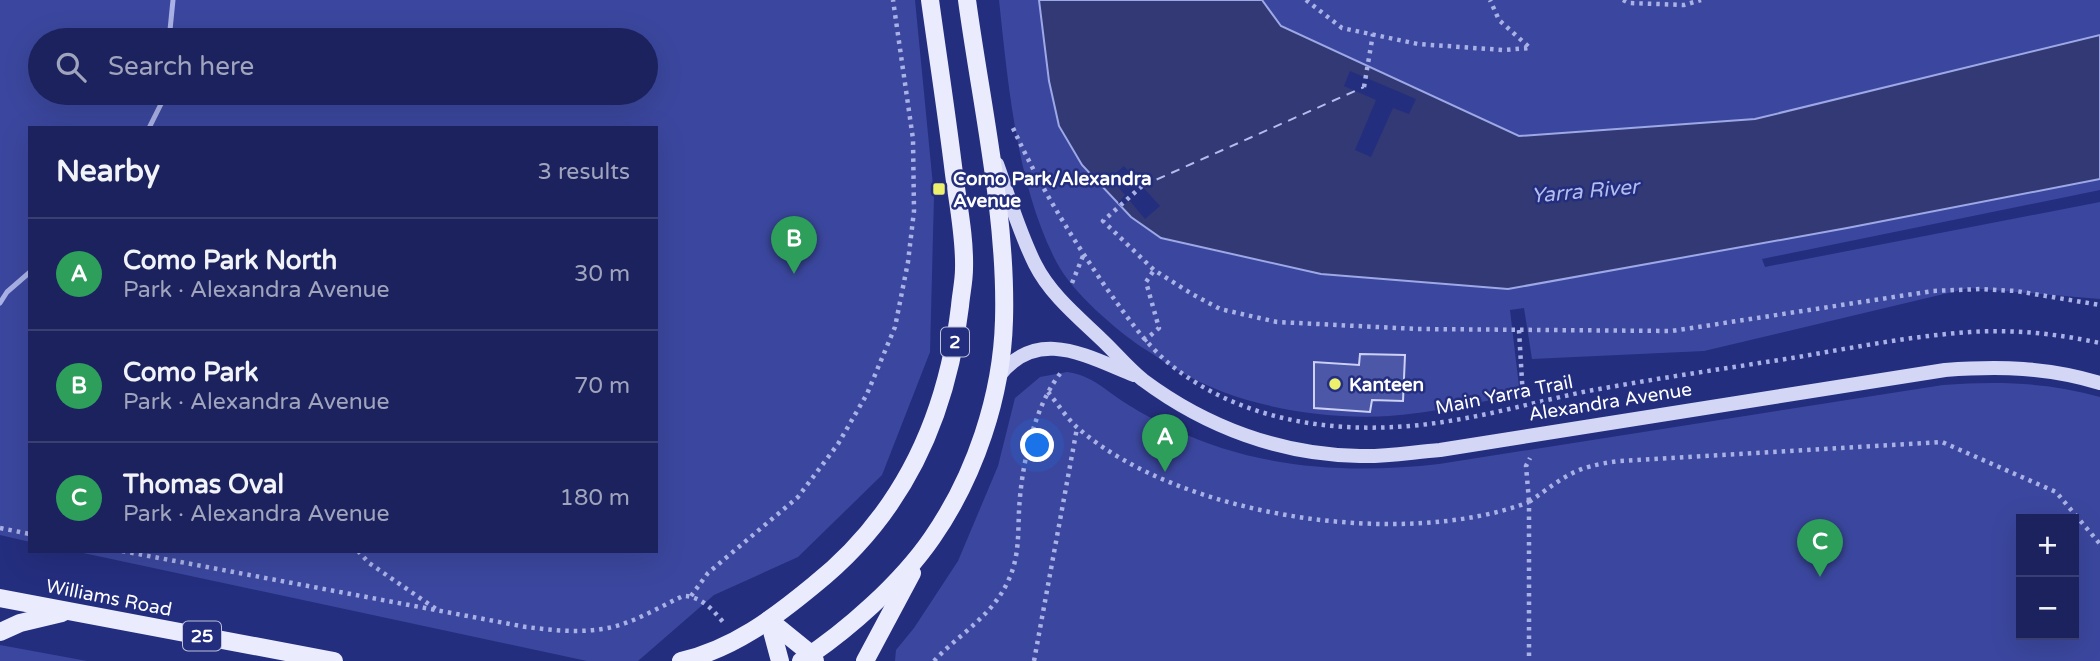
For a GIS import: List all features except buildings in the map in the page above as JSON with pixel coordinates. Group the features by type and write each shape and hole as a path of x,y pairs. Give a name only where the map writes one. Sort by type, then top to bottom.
{"main road":[{"name":"2","path":"769,620 824,577 876,523 907,476 931,429 949,372 964,268 957,195 930,0"},
{"name":"Alexandra Avenue","path":"809,659 875,603 931,539 963,484 986,424 998,377 1004,323 1002,246 967,0"},
{"path":"865,661 931,539"},
{"name":"Williams Road","path":"0,598 334,661"},
{"path":"0,632 20,623 69,611"},
{"path":"769,620 809,659"},
{"path":"681,661 723,647 769,620"},
{"path":"769,620 780,661"}],"street":[{"name":"Alexandra Avenue","path":"987,135 1026,243 1042,276 1056,295 1142,378 1201,417 1233,431 1299,450 1364,457 1440,450 1945,370 1995,367 2028,369 2081,377 2100,383"},
{"name":"Alexandra Avenue","path":"998,377 1020,355 1033,350 1053,349 1079,354 1142,378"}],"lane":[{"path":"170,28 173,0"},
{"path":"150,126 160,105"},
{"path":"0,303 7,292 28,274"}],"path":[{"path":"691,596 708,573 798,496 830,455 867,394 895,327 908,262 914,211 913,139 893,0"},
{"path":"1306,0 1342,28 1418,44 1503,50 1530,48 1499,20 1490,0"},
{"path":"1623,0 1629,3 1684,5 1701,0"},
{"path":"1364,87 1373,34"},
{"name":"Main Yarra Trail","path":"1010,117 1028,163 1084,255 1144,341 1176,369 1210,390 1243,406 1297,422 1348,428 1442,422 1582,393 1878,344 1971,332 2030,332 2066,336 2100,344"},
{"path":"1142,186 1103,221 1154,270 1220,309 1277,322 1418,329 1672,331 1933,291 1956,290 2016,290 2100,305"},
{"path":"1069,292 1084,255"},
{"path":"1144,341 1159,328 1146,282 1154,270"},
{"path":"1518,330 1523,398"},
{"path":"934,661 977,625 1008,581 1016,559 1021,479 1027,452 1048,392 1064,368 1063,360"},
{"path":"1048,392 1077,428 1129,464 1203,494 1255,510 1330,521 1395,524 1450,522 1514,508 1529,502 1568,473 1590,465 1619,461 1942,442 2056,492 2100,544"},
{"path":"1034,661 1077,428"},
{"path":"1529,661 1529,502 1526,466 1531,456"},
{"path":"0,528 28,534"},
{"path":"133,553 439,611 565,631 603,629 627,623 683,596 703,600 724,622"},
{"path":"360,553 369,563 439,611"}],"shaded area":[{"path":"0,0 915,0 934,196 930,352 882,475 798,557 714,595 638,661 587,661 83,553 658,553 658,126 28,126 28,542 0,535"},
{"path":"999,0 1039,0 1049,81 1059,126 1082,165 1131,217 1161,239 1321,274 1404,281 2100,149 2100,190 1762,259 1765,267 2100,202 2100,299 1969,288 1704,351 1532,359 1524,308 1510,310 1520,395 1405,415 1363,417 1308,413 1253,402 1202,383 1143,348 1096,310 1073,286 1057,263 1043,233 1023,169 1011,100"},
{"path":"1262,0 2100,0 2100,35 1755,119 1519,136 1281,26"},
{"path":"1067,372 1084,376 1156,420 1238,453 1304,465 1371,468 1439,464 1943,385 2022,384 2080,392 2100,397 2100,661 895,661 896,650 914,628 958,561 998,466 1015,398 1040,377"},
{"path":"0,645 87,661 0,661"}],"water":[{"name":"Yarra River","path":"1039,0 1262,0 1281,26 1519,136 1755,119 2100,35 2100,179 1508,289 1321,274 1161,238 1131,217 1082,165 1059,126 1049,81"}],"pier":[{"path":"1350,71 1416,99 1409,114 1393,108 1371,157 1355,150 1376,100 1344,86"},
{"path":"1124,166 1160,206 1145,219 1129,200 1122,207 1118,203 1125,195 1110,178"}],"ferry route":[{"path":"1142,186 1364,87"}],"place":[{"name":"Como Park/Alexandra Avenue","path":"939,189"},
{"name":"Como Park","path":"794,274"},
{"name":"Kanteen","path":"1335,384"},
{"name":"Como Park North","path":"1165,472"},
{"name":"Thomas Oval","path":"1820,577"}]}
